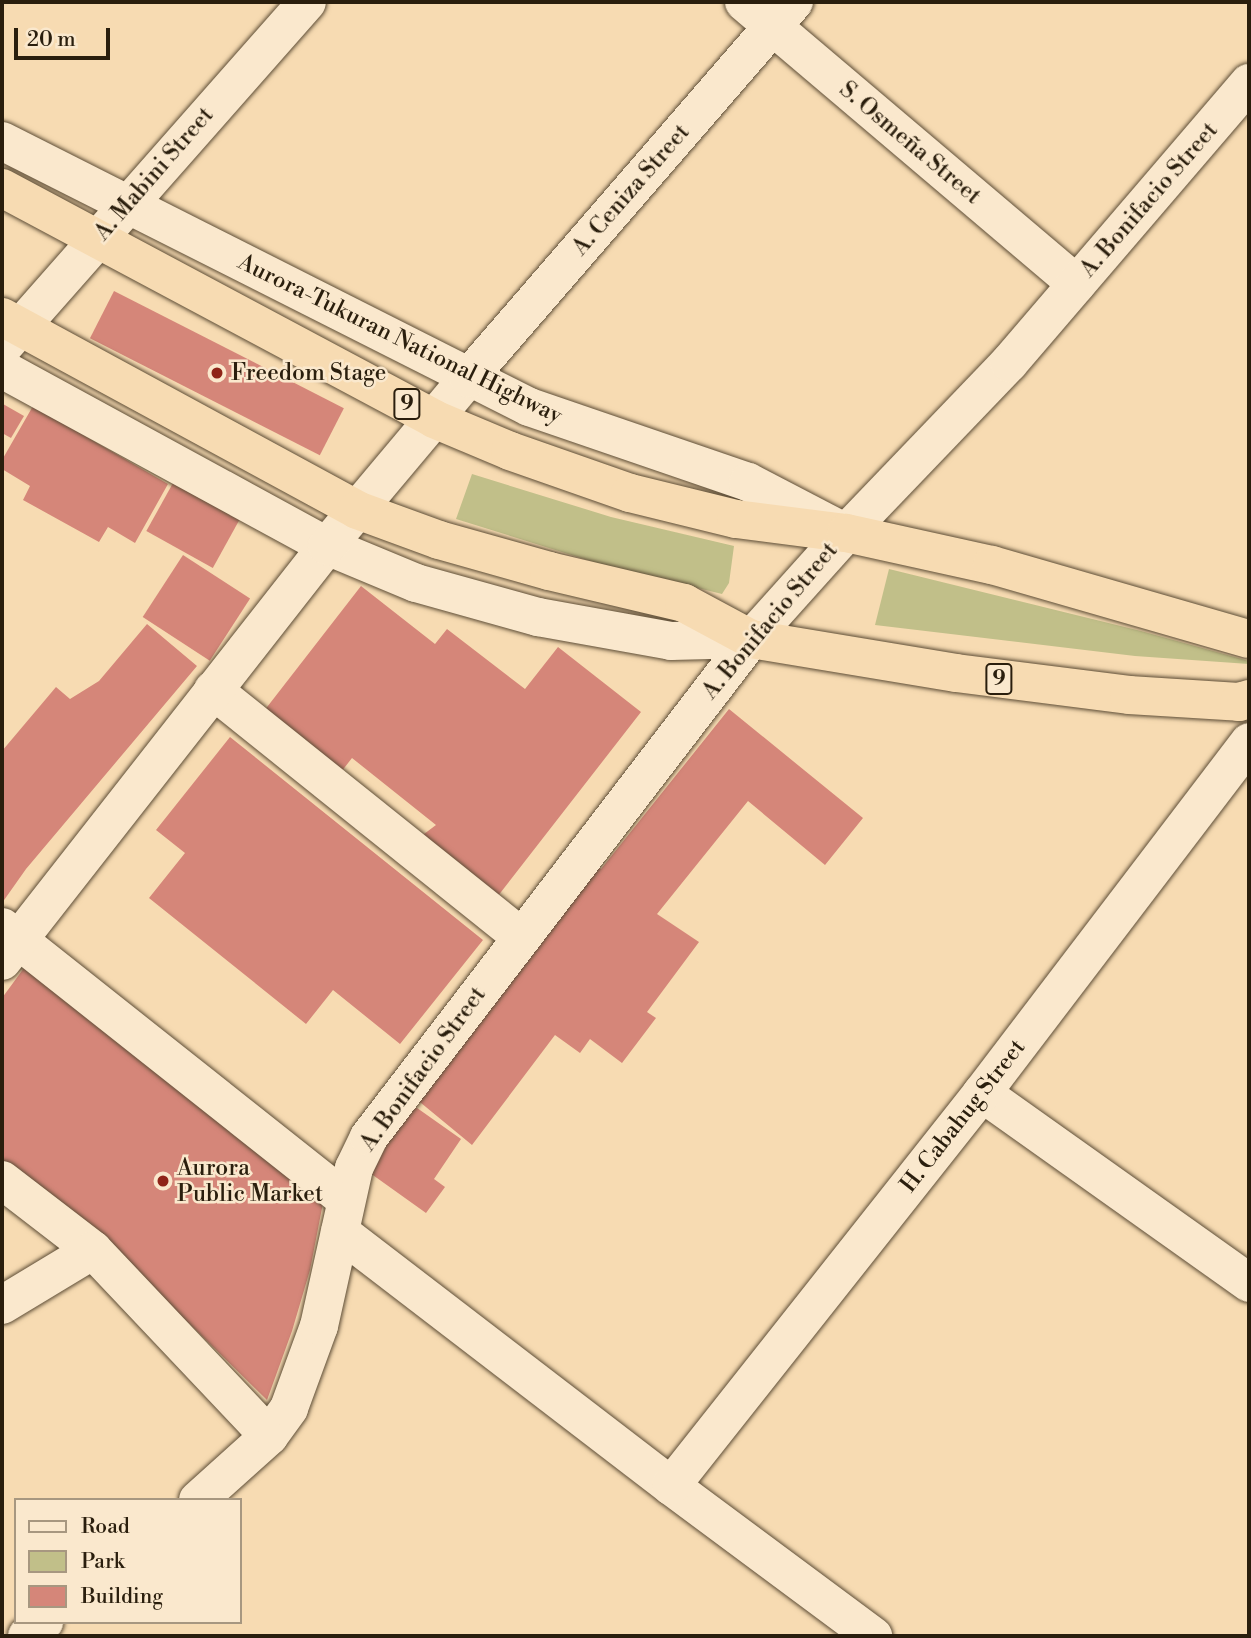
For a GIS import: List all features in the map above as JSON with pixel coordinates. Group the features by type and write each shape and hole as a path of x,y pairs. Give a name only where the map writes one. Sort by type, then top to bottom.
{"highway":[{"name":"Aurora-Tukuran National Highway","path":"2,187 434,419 510,451 630,493 736,519 846,533 992,565 1249,639"},
{"name":"9","path":"8,330 357,510 476,550 684,603 751,639 956,673 1116,694 1239,702 1249,699"}],"street":[{"name":"A. Mabini Street","path":"8,330 97,239 307,2"},
{"name":"S. Osmeña Street","path":"744,2 784,14 1077,284"},
{"name":"A. Ceniza Street","path":"7,943 357,510 784,14"},
{"name":"A. Bonifacio Street","path":"200,1498 269,1436 289,1408 319,1326 354,1168 369,1137 751,639 846,533 1009,363 1249,83"},
{"name":"Aurora-Tukuran National Highway","path":"2,141 529,407 748,482 846,533"},
{"name":"9","path":"2,369 327,546 416,583 538,617 671,641 751,639"},
{"path":"213,690 521,937"},
{"name":"H. Cabahug Street","path":"671,1486 982,1093 1249,742"},
{"path":"7,943 671,1486 873,1636"},
{"path":"982,1093 1249,1283"},
{"path":"2,1180 93,1250 269,1436"},
{"path":"2,1304 93,1250"},
{"path":"27,1636 42,1624"}],"green space":[{"path":"472,474 611,517 734,546 729,583 722,594 597,563 456,519"},
{"path":"889,569 1141,631 1249,661 1249,664 1135,656 875,625"}],"building":[{"name":"Freedom Stage","path":"114,291 344,408 320,455 90,338"},
{"path":"3,404 24,416 11,438 2,433"},
{"path":"33,406 168,484 135,543 108,527 99,542 23,500 30,486 2,469 2,460"},
{"path":"173,483 239,520 213,568 146,531"},
{"path":"183,555 250,599 210,661 143,617"},
{"path":"361,586 435,644 447,629 525,689 558,647 641,712 494,901 416,840 436,825 352,758 334,781 257,720"},
{"path":"147,624 197,666 26,869 2,903 2,751 56,687 70,699 99,681"},
{"path":"729,709 863,818 825,865 748,801 657,914 699,942 647,1012 656,1018 622,1063 590,1039 580,1053 555,1035 472,1145 415,1098 595,865 601,869"},
{"path":"230,737 483,940 400,1044 333,990 306,1024 149,898 185,853 156,830"},
{"name":"Aurora Public Market","path":"24,968 323,1203 310,1270 267,1400 98,1234 2,1160 2,998"},
{"path":"410,1103 461,1139 434,1179 445,1187 426,1213 363,1168"}],"place":[{"name":"Freedom Stage","path":"217,373"},
{"name":"Aurora Public Market","path":"163,1181"}]}
